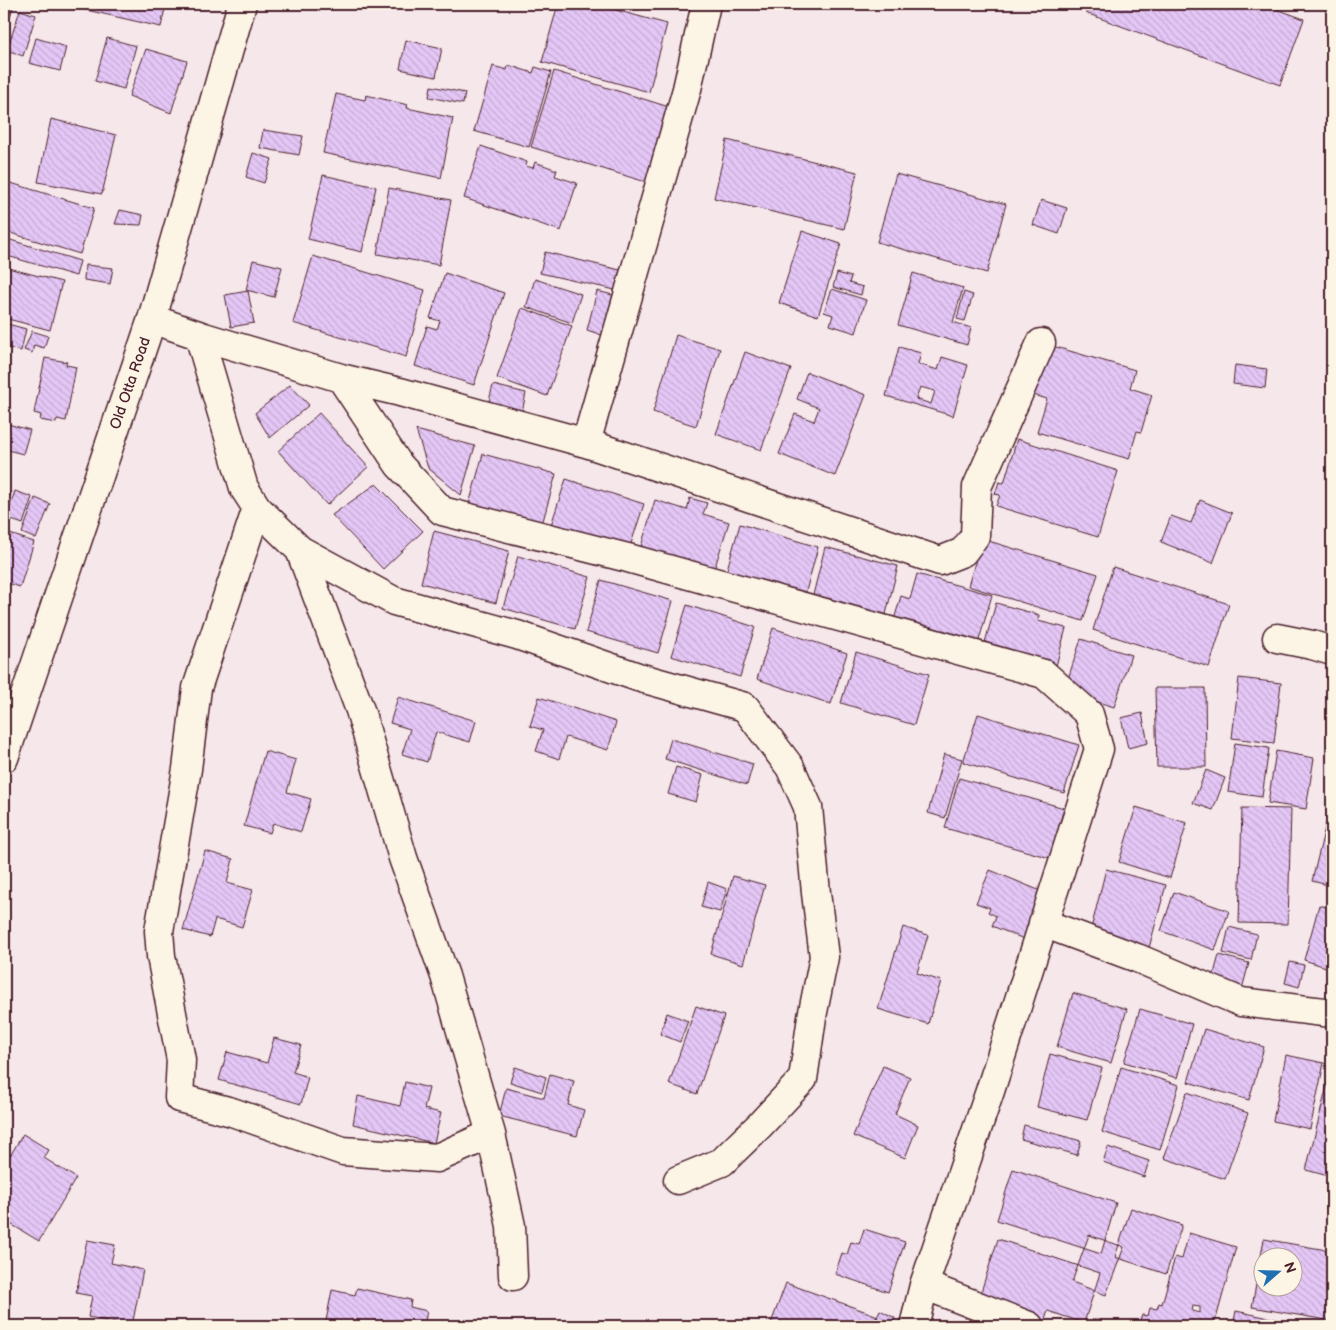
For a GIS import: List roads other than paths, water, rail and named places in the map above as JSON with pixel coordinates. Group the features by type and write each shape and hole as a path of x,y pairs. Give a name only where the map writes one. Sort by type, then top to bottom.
{"street":[{"name":"Old Otta Road","path":"4,758 152,319 242,4"},
{"path":"586,443 687,89 706,4"},
{"path":"152,319 341,378 400,392 586,443 940,561 962,552 975,536 977,487 1041,343"},
{"path":"199,335 244,488 257,508 300,550 394,601 517,636 638,677 745,707 790,768 808,807 824,957 812,1017 803,1078 760,1125 722,1162 678,1180"},
{"path":"341,378 399,465 442,511 628,558 1044,674 1089,714 1099,749 990,1091 924,1285 914,1326"},
{"path":"257,508 197,688 187,769 159,931 161,956 181,1060 179,1098 232,1112 343,1151 437,1158 491,1134"},
{"path":"300,550 360,710 403,858 445,976 491,1134 511,1226 513,1276"},
{"path":"1277,638 1332,651"},
{"path":"1043,923 1137,958 1241,1002 1332,1013"},
{"path":"924,1285 1029,1326"}]}
